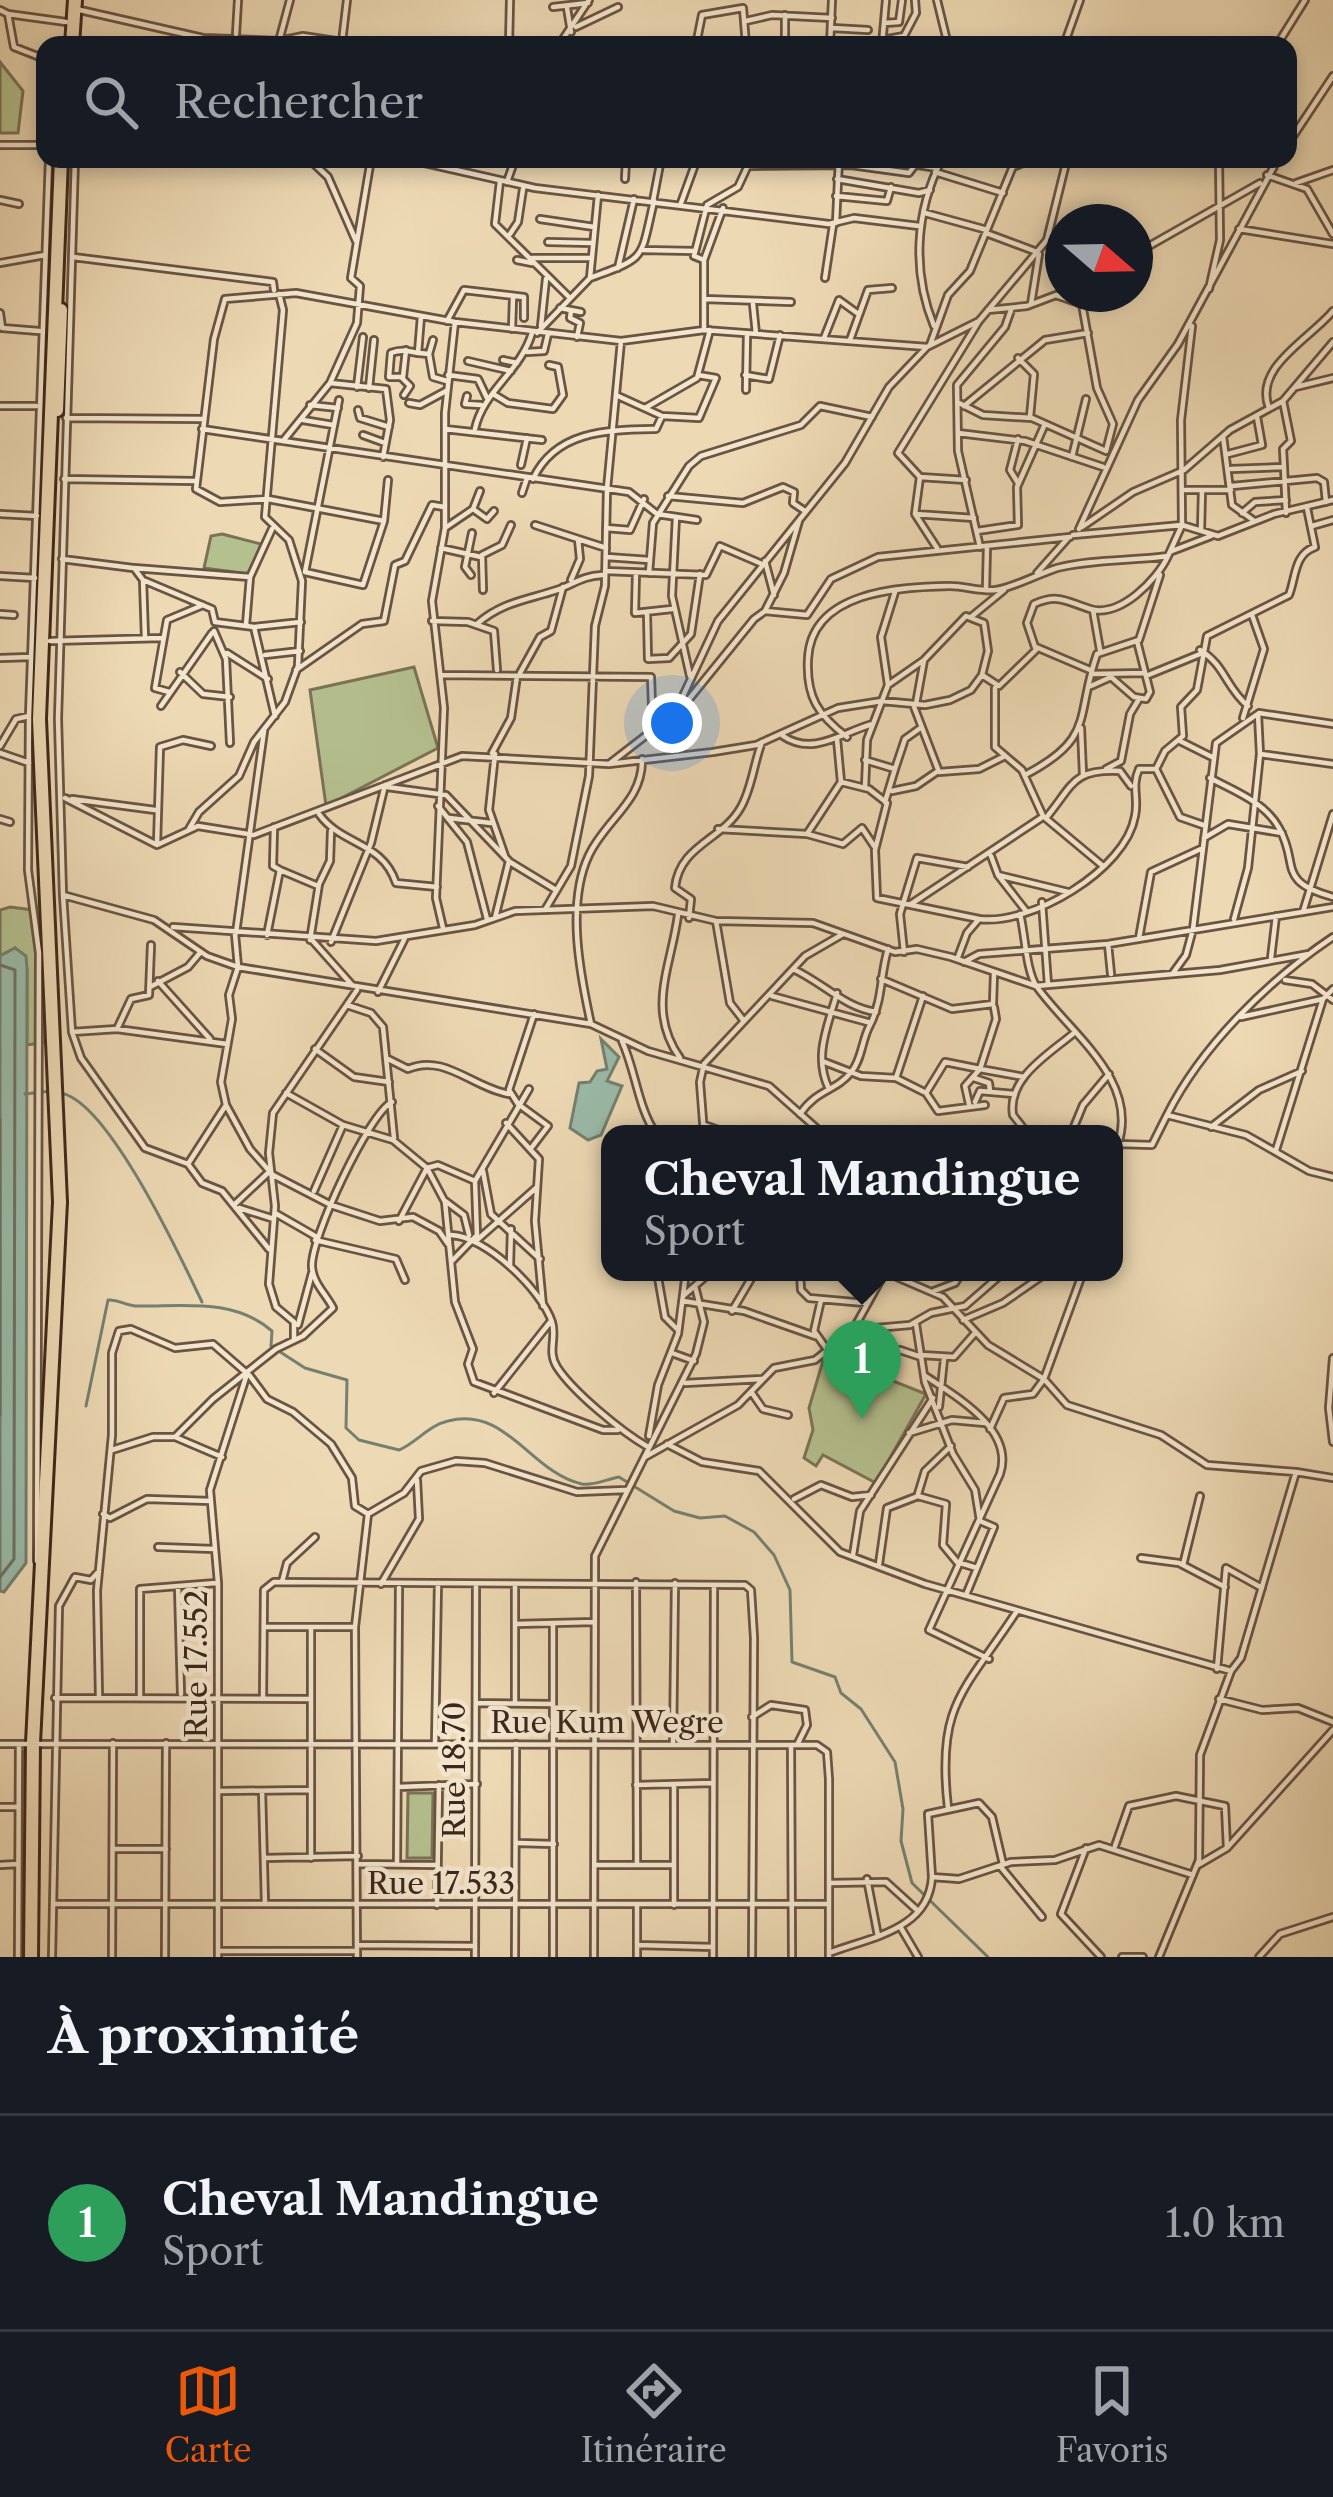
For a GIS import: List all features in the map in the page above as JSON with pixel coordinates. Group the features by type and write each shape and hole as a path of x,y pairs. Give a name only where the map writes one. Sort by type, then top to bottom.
{"highway":[{"path":"68,36 72,3"},
{"path":"70,36 72,3"},
{"path":"41,719 54,640 68,168"},
{"path":"35,1957 35,1743 67,1221 41,719 68,168"}],"street":[{"path":"236,34 238,0"},
{"path":"280,36 290,0"},
{"path":"343,36 347,0"},
{"path":"509,36 510,0"},
{"path":"719,8 725,0"},
{"path":"831,36 832,0"},
{"path":"883,36 886,0"},
{"path":"885,23 898,22 902,0"},
{"path":"904,36 916,13 915,0"},
{"path":"937,0 946,36"},
{"path":"1067,36 1080,0"},
{"path":"1283,36 1305,0"},
{"path":"553,7 589,2"},
{"path":"567,36 589,2"},
{"path":"72,3 196,36"},
{"path":"566,5 573,29"},
{"path":"573,29 618,7"},
{"path":"698,36 702,15 719,8 745,8 746,36"},
{"path":"36,55 14,47 4,12 67,22"},
{"path":"746,21 785,15 832,18"},
{"path":"785,15 785,36"},
{"path":"832,28 868,30"},
{"path":"1297,130 1333,76"},
{"path":"0,145 36,145"},
{"path":"49,168 31,657 41,719 63,798 63,896 73,1032 82,1058 120,1106 127,1128 149,1151 188,1164 202,1183 222,1191 269,1249"},
{"path":"68,168 73,257 57,545 62,559 54,640 162,638"},
{"path":"318,168 328,177 357,242"},
{"path":"278,441 304,420 310,405 330,383 357,322 360,286 352,278 369,168"},
{"path":"445,168 523,187 835,223 854,218 920,226"},
{"path":"510,168 494,224 510,234 546,280 568,296"},
{"path":"625,179 626,168"},
{"path":"537,330 590,278 632,265 642,250 659,168"},
{"path":"681,203 694,168"},
{"path":"704,260 694,258 707,205 738,188 748,168"},
{"path":"825,278 835,223 838,168"},
{"path":"876,168 907,173 913,168"},
{"path":"926,168 1003,193"},
{"path":"675,713 718,621 845,463 889,387 928,346 948,295 967,277 1012,168"},
{"path":"1056,204 1065,168"},
{"path":"1209,292 1220,240 1220,168"},
{"path":"1153,244 1261,183 1273,168"},
{"path":"935,330 919,284 920,226 936,170"},
{"path":"1296,183 1333,170"},
{"path":"1268,176 1296,183 1314,199 1332,230"},
{"path":"837,179 930,190"},
{"path":"1108,452 1209,292 1261,183"},
{"path":"510,234 518,222 523,187"},
{"path":"836,196 888,201 891,187"},
{"path":"590,278 598,195"},
{"path":"618,268 634,199"},
{"path":"0,200 19,204"},
{"path":"698,375 707,330 704,260 723,207"},
{"path":"925,213 1039,250"},
{"path":"540,219 594,226"},
{"path":"1239,229 1333,244"},
{"path":"548,242 592,243"},
{"path":"966,480 920,477 899,458 899,448 946,381 979,321 1045,242"},
{"path":"642,250 695,251"},
{"path":"1031,304 1030,284 1039,250"},
{"path":"0,263 45,255"},
{"path":"73,257 273,282 283,305 274,374 278,441 265,517 291,543 302,572"},
{"path":"517,260 590,259"},
{"path":"475,429 482,405 526,352 537,330 546,280"},
{"path":"850,341 869,289 892,288"},
{"path":"443,930 437,887 443,760 440,675 432,621 445,528 442,465 452,322 464,290 524,297 524,318"},
{"path":"384,521 268,499 212,500 196,489 203,419 225,299 277,293 452,322 621,341 707,330 928,346 979,321"},
{"path":"512,328 513,297"},
{"path":"988,310 1011,310 1045,298"},
{"path":"704,299 791,302"},
{"path":"824,338 839,300 857,313"},
{"path":"0,302 2,328 42,332"},
{"path":"753,304 756,334"},
{"path":"560,308 581,312"},
{"path":"571,310 570,318 580,322 577,337"},
{"path":"957,386 1005,327 1011,310"},
{"path":"1270,410 1264,391 1277,363 1304,345 1333,311"},
{"path":"1079,529 1113,429 1097,388 1084,312"},
{"path":"418,353 421,316"},
{"path":"1103,770 1120,761 1130,714 1139,699 1149,696 1137,641 1181,525 1185,490 1181,420 1193,319"},
{"path":"961,404 1054,336 1088,333"},
{"path":"526,352 544,352 548,334"},
{"path":"746,334 746,390"},
{"path":"745,375 769,379 780,335"},
{"path":"357,387 363,338"},
{"path":"368,388 374,340"},
{"path":"433,340 429,354 434,376 478,379 490,396 508,403 553,409 563,395 558,367 549,365"},
{"path":"545,910 572,866 588,760 621,341"},
{"path":"1037,573 1071,536 1114,502 1184,470 1222,436 1283,401 1304,369 1333,342"},
{"path":"402,378 406,350"},
{"path":"361,356 372,361 406,350 429,354"},
{"path":"388,358 389,377 402,378 410,386 404,395"},
{"path":"1018,358 1034,374 1030,418"},
{"path":"502,360 517,363"},
{"path":"468,361 511,371"},
{"path":"616,396 662,416 701,417 716,377 698,375 645,408"},
{"path":"1296,387 1333,378"},
{"path":"946,381 957,386"},
{"path":"330,383 386,389 389,427 383,457"},
{"path":"957,386 961,404 957,433 983,546 986,590"},
{"path":"409,403 421,405 446,391"},
{"path":"466,396 465,404 482,405"},
{"path":"1072,457 1086,399"},
{"path":"1283,401 1291,441 1283,448 1286,513"},
{"path":"189,829 199,812 239,776 296,670 302,572 333,449 339,404 310,405"},
{"path":"961,404 983,415 1030,418 1108,452"},
{"path":"649,573 657,514 700,457 801,425 820,406 836,405 872,417"},
{"path":"0,406 39,406"},
{"path":"358,410 360,418 389,427"},
{"path":"1111,414 1129,419"},
{"path":"980,434 983,415"},
{"path":"522,493 557,445 614,430 656,429 662,416"},
{"path":"1228,454 1262,445 1258,417"},
{"path":"66,418 203,419"},
{"path":"304,420 336,426"},
{"path":"977,531 1018,525 1019,483 1045,424"},
{"path":"202,429 607,489 644,499 657,514 697,520"},
{"path":"445,429 542,440"},
{"path":"957,433 1018,439 1103,467"},
{"path":"363,435 385,443"},
{"path":"1222,436 1231,469 1232,505 1255,522"},
{"path":"521,465 527,438"},
{"path":"1018,439 1010,470 1019,483"},
{"path":"1231,469 1284,467"},
{"path":"920,477 915,514 937,548"},
{"path":"64,479 195,481"},
{"path":"847,737 821,716 811,700 808,666 817,629 840,605 948,586 986,590 1037,573 1170,554 1211,536 1329,501 1321,479 1185,490"},
{"path":"302,572 363,585 384,521 388,480"},
{"path":"668,496 743,503 783,488 794,492 793,503 805,511"},
{"path":"1201,532 1202,490"},
{"path":"445,528 473,509 480,491"},
{"path":"606,528 630,530 644,499"},
{"path":"1242,513 1256,502 1286,500"},
{"path":"296,670 362,624 384,621 395,565 405,561 432,505 444,507"},
{"path":"1180,741 1181,707 1197,690 1200,652 1216,628 1252,616 1289,595 1295,568 1305,551 1315,547 1307,508"},
{"path":"473,509 487,518 494,511"},
{"path":"0,514 37,515"},
{"path":"915,514 974,518"},
{"path":"676,517 674,609 690,676"},
{"path":"609,764 675,713 765,610 800,518"},
{"path":"1312,526 1333,520"},
{"path":"482,590 481,557 490,547 502,545 511,525"},
{"path":"535,525 606,548"},
{"path":"806,615 837,574 878,557 1181,525 1211,536"},
{"path":"272,528 250,577 250,626 265,655 275,716"},
{"path":"471,575 466,571 472,532"},
{"path":"477,624 516,600 563,587 580,559 578,539"},
{"path":"571,580 605,573 708,574 720,546 764,562"},
{"path":"441,548 481,557"},
{"path":"606,556 649,560"},
{"path":"62,559 250,577"},
{"path":"764,562 774,595"},
{"path":"134,568 143,580 213,610 230,697 230,743"},
{"path":"1160,572 1127,602 1093,610 1074,599 1037,602 1027,623 1036,647 1092,672 1145,675 1200,652"},
{"path":"636,573 634,613 674,609"},
{"path":"647,613 648,659 664,660 683,647 698,612 700,574"},
{"path":"0,579 34,578"},
{"path":"143,580 145,638"},
{"path":"888,685 924,660 951,627 989,607 1007,586"},
{"path":"492,919 507,859 488,804 496,786 493,754 509,722 519,673 540,637 550,631 563,587"},
{"path":"865,788 873,724 888,685 881,637 895,592"},
{"path":"169,692 155,688 170,615 203,604"},
{"path":"765,610 806,615 817,629"},
{"path":"1083,773 1081,728 1100,650 1093,610"},
{"path":"0,614 14,615"},
{"path":"1243,720 1264,649 1252,616"},
{"path":"157,845 189,829 208,826 250,836 319,814 443,760 493,754 609,764 762,742 821,716 882,700 914,704 961,696 982,675 988,643 984,623 970,617"},
{"path":"432,621 477,624 496,634 497,672"},
{"path":"215,622 250,626 301,622"},
{"path":"161,706 180,672 214,631"},
{"path":"1100,650 1137,641"},
{"path":"995,688 1028,663 1036,647"},
{"path":"265,655 289,657 300,651"},
{"path":"224,652 268,679"},
{"path":"1200,652 1223,669 1228,689 1248,706"},
{"path":"0,658 31,657"},
{"path":"924,660 914,704 919,729 938,771"},
{"path":"180,672 203,694 230,697"},
{"path":"440,675 497,672 654,679 653,734"},
{"path":"982,675 995,688 992,741 1025,775 1044,817 1103,866"},
{"path":"1089,687 1111,677 1139,699"},
{"path":"1233,921 1248,868 1260,754 1259,713"},
{"path":"1173,973 1186,955 1192,929 1219,739 1259,713 1333,724"},
{"path":"29,763 0,750 16,719 41,719"},
{"path":"41,719 29,763 28,870 39,953 35,1743 52,1904 52,1957"},
{"path":"782,734 796,743 837,739 873,724"},
{"path":"1025,775 1057,755 1081,728"},
{"path":"919,729 905,739 885,802 875,848 875,895 979,919 1000,922 1071,893 1103,866 1134,821 1132,788 1139,769 1156,770"},
{"path":"264,730 235,932 238,967 229,994 221,1082 226,1105 271,1174 314,1192 331,1205 380,1221 418,1219 439,1231 452,1250"},
{"path":"807,834 841,782 837,739"},
{"path":"157,845 160,747 184,740 211,746"},
{"path":"1180,741 1213,757"},
{"path":"1156,770 1165,751 1180,741"},
{"path":"688,917 691,898 675,888 675,881 693,849 743,803 762,742"},
{"path":"1260,754 1333,764"},
{"path":"892,791 916,786 938,771 967,772 1005,755"},
{"path":"591,1024 579,907 588,857 642,785 642,759"},
{"path":"865,760 895,769"},
{"path":"1156,770 1180,817 1205,826"},
{"path":"911,904 1044,817 1083,773 1120,771 1132,788"},
{"path":"1210,778 1252,800 1282,833 1286,864 1310,890 1333,897"},
{"path":"841,782 865,788 885,802"},
{"path":"385,786 440,794 507,859 556,890"},
{"path":"332,941 369,847 385,786"},
{"path":"63,798 155,811"},
{"path":"63,798 157,845"},
{"path":"438,806 472,853 492,919"},
{"path":"319,814 331,830 384,857 396,883 437,887"},
{"path":"1303,912 1333,814"},
{"path":"449,818 493,824"},
{"path":"0,820 10,822"},
{"path":"1204,838 1228,824 1282,833"},
{"path":"274,827 273,866 318,886"},
{"path":"718,829 807,834 843,844 862,828 875,848"},
{"path":"311,940 318,886 330,861 331,830"},
{"path":"1139,938 1151,872 1203,848"},
{"path":"991,854 998,875 1023,913 1036,986"},
{"path":"904,952 902,903 919,856 969,867"},
{"path":"268,934 280,870"},
{"path":"998,875 1071,893"},
{"path":"63,896 168,926 332,941 405,938 579,907 653,906 716,921 813,923 888,949 961,960 1036,986 1052,999 1074,1034 1109,1074 1126,1115 1123,1126"},
{"path":"1042,902 1049,947 1048,985"},
{"path":"961,960 979,954 1108,944 1333,908"},
{"path":"678,915 661,987 664,1030 680,1058"},
{"path":"1270,960 1276,916"},
{"path":"961,960 967,933 979,919"},
{"path":"716,921 732,1008 744,1021"},
{"path":"168,926 201,952 238,967 591,1024 622,1041 769,1086 812,1125"},
{"path":"704,1125 700,1082 704,1064 817,946 843,934"},
{"path":"1123,1144 1152,1145 1184,1084 1241,1017 1333,937"},
{"path":"377,993 405,938"},
{"path":"311,940 356,988"},
{"path":"1108,944 1111,976"},
{"path":"117,1029 131,999 148,996 151,945"},
{"path":"1316,949 1333,947"},
{"path":"800,1114 818,1091 829,1089 853,1070 884,992 881,980 888,949"},
{"path":"150,987 188,967 201,952"},
{"path":"1036,986 1309,954"},
{"path":"793,969 854,1008 876,1012"},
{"path":"972,1103 964,1086 980,1069 996,1018 994,973"},
{"path":"881,980 952,1009 993,1004"},
{"path":"1282,980 1312,984 1333,1000"},
{"path":"158,981 212,1042"},
{"path":"296,1330 289,1314 274,1305 269,1249 274,1216 272,1113 356,988"},
{"path":"829,1089 822,1061 837,993"},
{"path":"1241,1017 1327,994"},
{"path":"1276,1150 1327,994"},
{"path":"772,996 871,1023"},
{"path":"896,1078 922,996"},
{"path":"347,1005 375,1016 383,1027 394,1139"},
{"path":"511,1095 513,1066 534,1014"},
{"path":"73,1032 117,1029 227,1044"},
{"path":"1021,1125 1013,1115 1015,1094 1024,1078 1074,1034"},
{"path":"622,1041 633,1080 645,1098 649,1125"},
{"path":"315,1049 354,1077 391,1083"},
{"path":"388,1059 408,1069 433,1062 486,1090 511,1095 548,1126 532,1148"},
{"path":"822,1061 896,1078 926,1093 938,1111 958,1111 980,1091 1015,1094"},
{"path":"926,1093 945,1062 1024,1078"},
{"path":"1211,1126 1259,1090 1302,1071"},
{"path":"1075,1125 1083,1105 1109,1074"},
{"path":"974,1078 989,1084 990,1091"},
{"path":"474,1238 475,1181 529,1089"},
{"path":"284,1092 343,1125 394,1139 427,1168 444,1200 455,1302 473,1349 468,1367 474,1382 603,1430 618,1430"},
{"path":"294,1340 312,1273 315,1238 368,1133 392,1102"},
{"path":"972,1103 985,1105"},
{"path":"188,1164 226,1105"},
{"path":"1167,1115 1276,1150 1309,1172 1333,1177"},
{"path":"506,1124 539,1159 543,1309"},
{"path":"314,1192 343,1125"},
{"path":"399,1221 427,1168 434,1164 475,1181"},
{"path":"483,1171 486,1204 540,1259"},
{"path":"237,1206 271,1174"},
{"path":"452,1261 537,1187"},
{"path":"444,1200 464,1215 474,1238"},
{"path":"237,1206 274,1216 315,1238 391,1257 405,1280"},
{"path":"510,1268 511,1229"},
{"path":"451,1235 474,1238 502,1255 551,1321 556,1366 618,1430 649,1444"},
{"path":"111,1450 173,1435 333,1308 312,1273"},
{"path":"659,1281 665,1317 679,1330"},
{"path":"594,1957 594,1582 598,1544 645,1457 652,1408 679,1330 685,1281"},
{"path":"683,1298 700,1281"},
{"path":"732,1311 750,1281"},
{"path":"800,1281 801,1290 821,1300 865,1303"},
{"path":"853,1330 879,1281"},
{"path":"907,1281 933,1292 992,1349 1044,1379 1067,1405 1161,1435 1207,1465 1333,1478"},
{"path":"933,1292 956,1281"},
{"path":"645,1457 752,1393 780,1365 815,1360 853,1330 916,1324 931,1313 971,1302 994,1281"},
{"path":"963,1320 1003,1303 1035,1281"},
{"path":"987,1426 1004,1398 1033,1394 1044,1379 1081,1281"},
{"path":"649,1444 694,1361 704,1322 695,1286"},
{"path":"683,1298 744,1310 815,1336 827,1349"},
{"path":"815,1336 821,1300"},
{"path":"494,1393 551,1321"},
{"path":"916,1324 923,1375 951,1446 974,1486 980,1521"},
{"path":"99,1696 99,1571 111,1450 112,1353 119,1331 136,1331 175,1348 210,1342 267,1399 328,1440 352,1478 355,1506 368,1514"},
{"path":"838,1339 873,1354 900,1350 944,1359 961,1353 975,1333"},
{"path":"671,1353 694,1361"},
{"path":"1333,1358 1328,1408 1333,1442"},
{"path":"939,1409 944,1359"},
{"path":"923,1375 987,1426 1004,1461 929,1630 988,1659"},
{"name":"Rue 17.552","path":"218,1954 218,1583 211,1501 247,1376"},
{"path":"685,1383 762,1379"},
{"path":"752,1393 763,1409 788,1415"},
{"path":"853,1556 857,1519 933,1398"},
{"path":"909,1433 945,1422 987,1426"},
{"path":"173,1435 222,1456"},
{"path":"667,1444 702,1462 752,1467 791,1500 826,1545 853,1556 1017,1611 1231,1671"},
{"path":"918,1496 923,1473 951,1446"},
{"path":"368,1514 404,1493 417,1474 448,1462 483,1462 574,1492 629,1490"},
{"path":"1159,1957 1198,1865 1200,1755 1219,1699 1238,1666 1296,1472"},
{"path":"382,1584 418,1519 417,1474"},
{"path":"791,1500 821,1485 852,1496 871,1495"},
{"path":"879,1564 886,1508 918,1496 946,1504 941,1540 957,1562 977,1568"},
{"path":"1183,1565 1199,1496"},
{"path":"103,1514 110,1518 146,1499 211,1501"},
{"path":"357,1951 355,1627 368,1514"},
{"path":"966,1595 994,1529 980,1521"},
{"path":"282,1582 286,1563 315,1537"},
{"path":"158,1547 214,1549"},
{"path":"1141,1558 1183,1565 1225,1587"},
{"path":"1217,1669 1226,1568 1262,1588"},
{"path":"18,1957 19,1807 35,1743 55,1697 60,1596 76,1575 91,1580 99,1571"},
{"path":"263,1697 263,1591 282,1582 399,1586 713,1582 751,1590 752,1957"},
{"name":"Rue 18.70","path":"475,1957 476,1582"},
{"path":"636,1582 637,1863"},
{"path":"713,1582 713,1957"},
{"path":"140,1697 140,1591 154,1583 218,1583"},
{"path":"435,1744 438,1583"},
{"path":"673,1744 675,1583"},
{"path":"178,1584 181,1694"},
{"path":"515,1584 515,1703"},
{"path":"398,1864 399,1586"},
{"path":"948,1808 944,1735 962,1688 988,1659 1017,1611"},
{"path":"516,1624 594,1622"},
{"path":"553,1624 553,1957"},
{"path":"264,1627 355,1627"},
{"path":"311,1628 311,1858"},
{"path":"55,1697 181,1694 310,1699"},
{"path":"1198,1865 1227,1848 1332,1723 1298,1708 1262,1710 1219,1699"},
{"path":"476,1703 553,1704"},
{"path":"752,1717 771,1706 805,1710 807,1725 794,1745 792,1957"},
{"path":"112,1957 113,1743"},
{"path":"165,1957 166,1743"},
{"name":"Rue Kum Wegre","path":"0,1744 794,1745"},
{"path":"515,1957 516,1744"},
{"path":"794,1745 825,1749 830,1779 830,1955 901,1928 928,1901 932,1877 928,1814 948,1808 982,1805 993,1821 1001,1865 1042,1917"},
{"path":"398,1787 477,1784"},
{"path":"636,1785 712,1784"},
{"path":"436,1905 439,1785"},
{"path":"674,1786 674,1905"},
{"path":"218,1791 311,1790"},
{"path":"262,1791 265,1904"},
{"path":"1114,1846 1129,1806 1148,1799 1201,1799 1227,1808 1227,1848"},
{"path":"0,1808 19,1807"},
{"path":"515,1843 554,1844"},
{"path":"932,1877 959,1879 1001,1865 1055,1860 1086,1848 1114,1846 1193,1875"},
{"path":"1086,1848 1061,1914 1100,1957"},
{"path":"113,1849 166,1849"},
{"path":"264,1858 358,1856"},
{"path":"0,1865 19,1864"},
{"path":"358,1864 437,1865"},
{"path":"595,1865 674,1865"},
{"path":"830,1883 867,1879 898,1887 918,1911"},
{"path":"867,1879 878,1936"},
{"name":"Rue 17.533","path":"52,1904 830,1904"},
{"path":"637,1905 637,1957"},
{"path":"1259,1957 1280,1934 1333,1917"},
{"path":"901,1928 918,1957"},
{"path":"637,1945 713,1946"},
{"path":"218,1954 307,1955 398,1946 475,1946"},
{"path":"398,1946 398,1957"},
{"path":"437,1946 437,1957"},
{"path":"673,1946 673,1957"},
{"path":"1122,1957 1143,1957"}],"green space":[{"path":"0,62 23,91 18,133 0,133"},
{"path":"222,534 261,544 249,574 204,568 211,536"},
{"path":"414,667 438,748 326,806 310,690"},
{"path":"0,910 33,910 42,927 47,1042 27,1045 27,969 15,948 0,956"},
{"path":"825,1354 926,1394 876,1483 823,1455 816,1466 804,1458 813,1430 809,1408"},
{"path":"408,1793 433,1793 432,1858 407,1858"}],"water":[{"path":"15,948 26,956 27,969 26,1563 4,1592 0,1591 0,956"},
{"path":"601,1039 619,1057 607,1081 622,1086 605,1125 601,1125 601,1135 588,1140 570,1128 579,1083 590,1082 597,1071 607,1069"}],"waterway":[{"path":"25,1094 51,1091"},
{"path":"60,1093 79,1102 120,1150 202,1302"},
{"path":"86,1406 108,1300 135,1306 224,1308 272,1331 271,1346 305,1368 347,1380 346,1428 359,1440 399,1450 441,1423 468,1419 486,1423 564,1477 582,1484 619,1477 674,1511 700,1518 725,1516 754,1532 774,1555 790,1590 792,1662 835,1677 841,1693 861,1709 895,1762 903,1809 901,1841 912,1883 988,1957"}],"place":[{"name":"Cheval Mandingue","path":"862,1419"}]}
